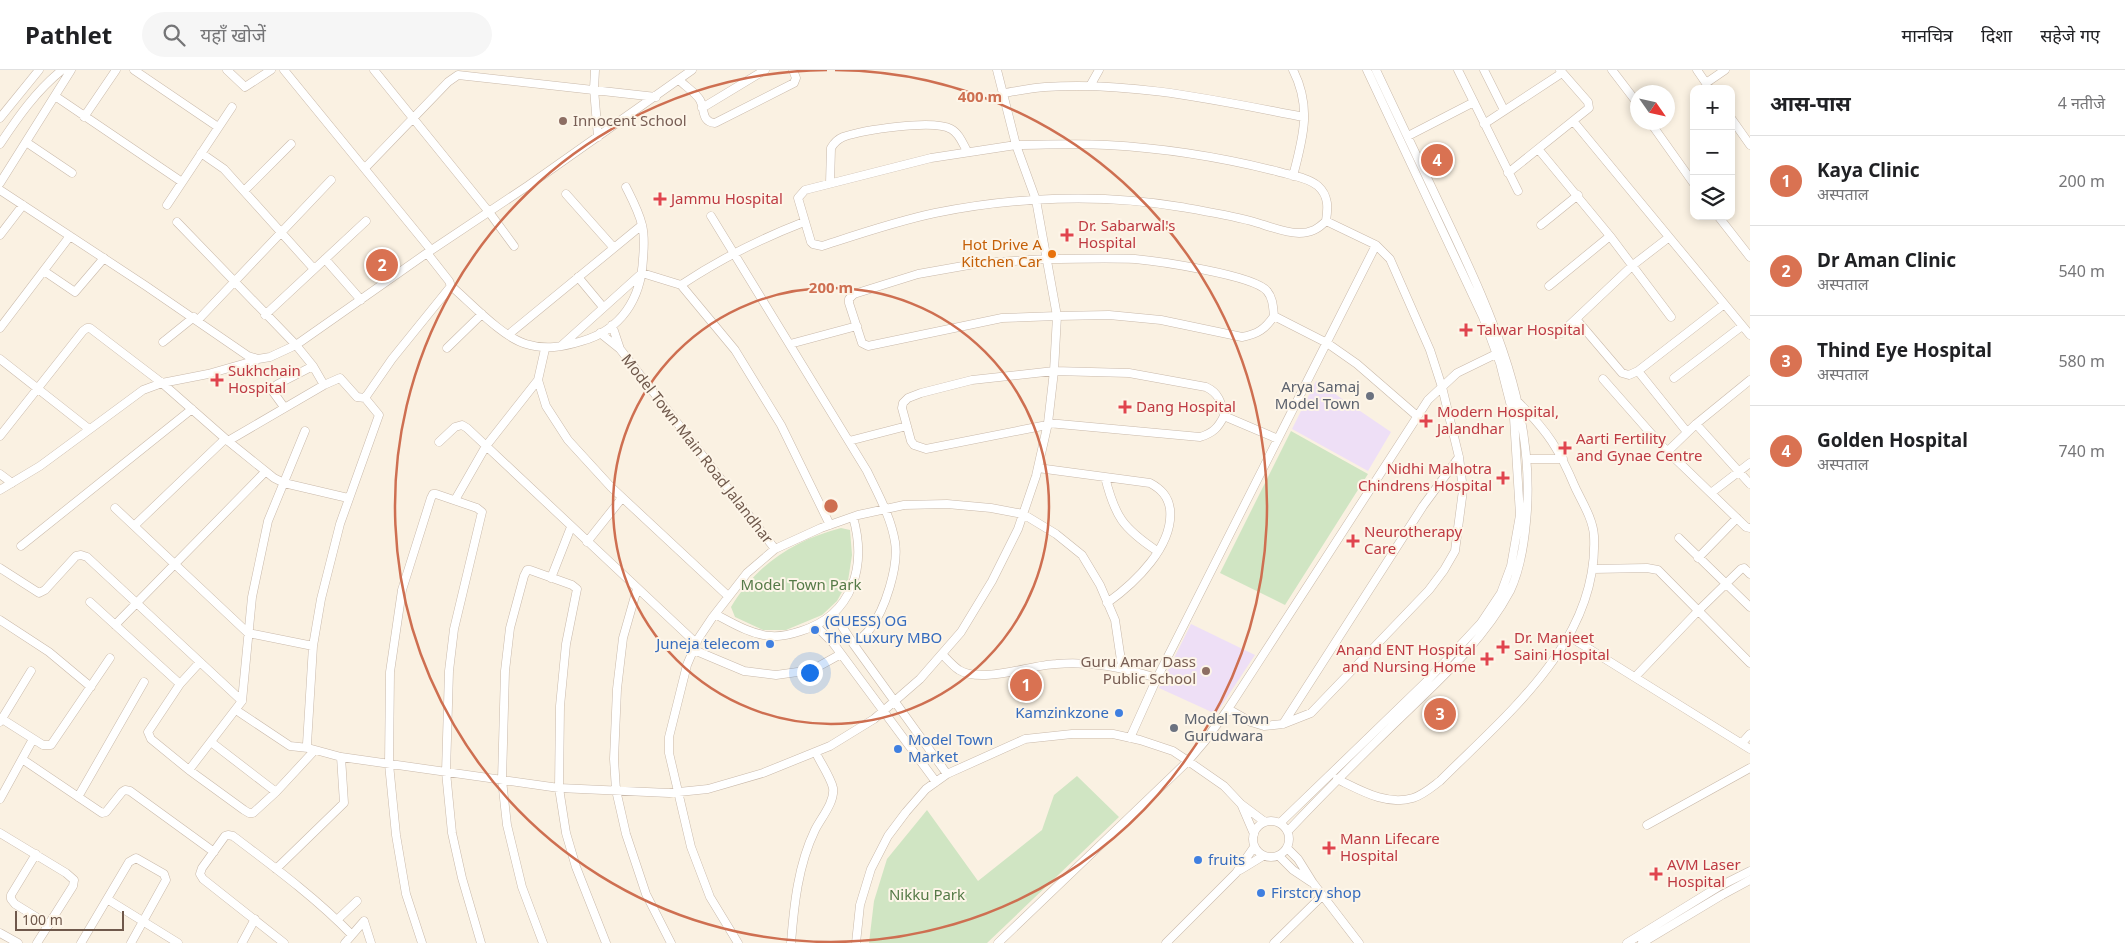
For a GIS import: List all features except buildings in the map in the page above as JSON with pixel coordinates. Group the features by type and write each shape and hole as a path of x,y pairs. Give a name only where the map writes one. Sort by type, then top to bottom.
{"street":[{"path":"0,118 39,70"},
{"path":"0,144 31,100 45,84 62,70"},
{"path":"0,183 71,70"},
{"path":"84,117 116,70"},
{"path":"134,70 218,127"},
{"path":"227,70 245,87 271,70"},
{"path":"284,70 364,168 429,252 451,286 508,335 524,344 545,349 587,340 600,334 626,312 638,291 642,273 644,243 642,226 626,187"},
{"path":"374,70 489,212 514,246"},
{"path":"595,70 594,89 598,137"},
{"path":"0,490 40,466 143,390 162,383 208,374 270,356 296,345 656,97 692,70"},
{"path":"702,108 765,70"},
{"path":"679,80 700,100 708,121 714,123 794,83 796,78 793,70"},
{"path":"236,710 281,742 295,748 341,757 559,788 678,792 708,789 763,773 816,753 884,712 896,702 920,680 960,632 992,581 1018,529 1038,468 1047,424 1054,371 1057,316 1036,200 1016,145 997,70"},
{"path":"1090,86 1099,70"},
{"path":"1293,70 1303,94 1304,117 1304,134 1294,176"},
{"path":"1280,823 1449,660 1481,623 1500,593 1511,566 1520,515 1514,418 1496,354 1483,317 1367,70"},
{"path":"1288,831 1337,778 1460,658 1487,626 1511,589 1524,545 1529,496 1527,459 1519,403 1506,357 1490,312 1376,70"},
{"path":"1458,70 1518,191"},
{"path":"1484,70 1504,110"},
{"path":"1612,70 1630,94"},
{"path":"1698,70 1707,85"},
{"path":"1709,85 1725,70"},
{"path":"1484,124 1561,71 1590,105 1587,111 1574,122 1508,174"},
{"path":"364,168 448,82 458,75 656,97"},
{"path":"1004,93 1044,87 1090,86 1144,90 1203,98 1304,117"},
{"path":"55,96 182,182"},
{"path":"1408,136 1474,102"},
{"path":"167,205 232,107"},
{"path":"1574,122 1750,335"},
{"path":"1735,124 1750,145"},
{"path":"830,183 831,148 841,138 884,128 915,125 947,127 958,134 967,151"},
{"path":"1656,130 1690,178"},
{"path":"26,142 72,173"},
{"path":"244,191 290,144"},
{"path":"1106,144 1188,153 1242,163 1294,176 1317,185 1326,197 1328,208 1326,221 1319,228 1309,232 1298,233 1189,208 1125,199 1036,200 974,206 933,214 822,246 811,242 798,198 800,193 805,190 931,158 1016,145 1106,144"},
{"path":"1539,150 1578,195 1671,317"},
{"path":"201,153 224,169 314,269"},
{"path":"163,342 196,319 331,180"},
{"path":"0,190 196,319 248,356 258,359"},
{"path":"566,194 614,248"},
{"path":"1541,225 1578,195"},
{"path":"0,235 23,205"},
{"path":"711,216 867,471 886,509 895,543 895,564 878,616 870,629 854,646"},
{"path":"1721,220 1750,257"},
{"path":"266,315 366,221"},
{"path":"1228,709 1251,722 1264,726 1283,724 1311,713 1429,590 1455,551 1463,490 1459,457 1442,387 1430,350 1390,259 1376,246 1326,221"},
{"path":"177,222 296,345 313,366 324,385"},
{"path":"681,285 765,237 804,222"},
{"path":"508,335 642,226"},
{"path":"0,328 70,236"},
{"path":"1549,286 1610,236"},
{"path":"1561,333 1633,265 1668,238"},
{"path":"1130,738 1158,678 1376,246"},
{"path":"44,271 75,292 104,258"},
{"path":"325,259 361,300"},
{"path":"1047,259 1136,259 1239,277 1257,284 1266,290 1272,300 1274,316 1265,328 1254,335 1242,337 1161,320 1109,315 1057,316 1002,318 871,346 862,342 849,298 854,294 918,274 980,264 1047,259"},
{"path":"642,273 681,285 740,358 781,425 830,524"},
{"path":"561,346 642,273"},
{"path":"578,277 603,307"},
{"path":"365,398 392,359 451,286"},
{"path":"1576,319 1622,373 1629,375 1638,371 1724,305"},
{"path":"447,348 482,314"},
{"path":"1274,316 1327,343 1356,364 1417,416"},
{"path":"612,325 620,349"},
{"path":"790,344 857,326"},
{"path":"1674,378 1742,326"},
{"path":"0,436 87,328 94,330 162,383 265,472 284,483 348,498"},
{"path":"600,334 620,349"},
{"path":"455,500 486,446 538,380 545,349"},
{"name":"Model Town Main Road Jalandhar","path":"620,349 775,549"},
{"path":"998,943 1188,761 1205,741 1228,709 1428,400 1457,374 1496,354"},
{"path":"0,359 89,429"},
{"path":"284,407 271,389 313,366"},
{"path":"1054,371 1129,373 1206,387 1214,390 1220,398 1224,416 1211,434 1200,437 1047,424 926,449 914,444 902,408 903,403 908,398 972,380 1054,371"},
{"path":"1638,371 1687,432"},
{"path":"134,526 227,440 324,385 340,378 357,397 365,398 380,415 348,498 321,599 313,646 307,744 311,750"},
{"path":"1603,379 1668,452 1737,518 1750,528"},
{"path":"538,380 546,406 568,440 622,498 728,596"},
{"path":"1668,452 1696,424 1750,380"},
{"path":"1337,778 1368,795 1381,798 1413,798 1425,792 1440,781 1520,701 1545,672 1570,636 1582,608 1592,569 1594,534 1590,519 1563,459 1550,437 1519,403"},
{"path":"21,546 192,409"},
{"path":"1224,416 1278,440"},
{"path":"1696,424 1750,484"},
{"path":"439,442 455,427 462,425 695,646 744,671 776,675 812,670 841,654"},
{"path":"848,441 907,426"},
{"path":"189,770 242,701 252,597 268,521 305,431"},
{"path":"1283,724 1423,506 1459,457"},
{"path":"1527,459 1563,459"},
{"path":"1711,493 1750,463"},
{"path":"1038,468 1150,483 1159,488 1165,495 1169,505 1171,520 1167,535 1139,576 1126,590 1107,603"},
{"path":"116,625 265,472"},
{"path":"0,474 12,483"},
{"path":"1105,477 1112,504 1120,519 1138,538 1157,551"},
{"path":"422,943 406,894 396,835 388,764 390,672 402,590 433,494 477,508 482,512 454,629 449,671 446,772 452,833 462,878 481,943"},
{"path":"587,542 622,498"},
{"path":"738,943 710,897 691,847 669,754 669,737 682,682 695,646 728,596 747,573 775,549 830,524 904,505 947,504 991,508 1023,514 1056,534 1082,555 1100,585 1115,620 1122,667"},
{"path":"115,508 248,633 313,646"},
{"path":"715,614 755,633 787,636 816,626 834,614 846,598 857,575 858,534 853,517"},
{"path":"1698,558 1737,518"},
{"path":"551,578 571,527"},
{"path":"1679,538 1750,607"},
{"path":"0,568 39,593 45,590 76,556 81,555 91,560 242,701"},
{"path":"1592,569 1647,568 1658,570 1750,663"},
{"path":"1635,677 1726,583 1744,568 1750,574"},
{"path":"543,943 522,887 507,825 502,780 504,671 510,628 525,572 530,570 572,585 577,589 566,644 560,706 559,788 566,833 576,866 606,943"},
{"path":"637,589 623,638 617,688 614,759 616,790 626,834 646,894 671,943"},
{"path":"90,602 180,684"},
{"path":"834,614 854,646 947,774"},
{"path":"0,620 49,652 91,687"},
{"path":"816,626 841,654 936,782"},
{"path":"1570,636 1750,749"},
{"path":"942,654 959,670 972,674 1002,673 1055,664 1097,664 1122,667 1158,678"},
{"path":"31,671 1,720 43,745 51,745 110,658"},
{"path":"200,662 180,684 148,732 151,739 189,770 249,813 257,810 276,792 311,750"},
{"path":"78,797 144,682"},
{"path":"856,943 860,905 871,870 888,836 901,818 926,789 947,774 1025,740 1072,734 1113,734 1173,751 1224,786 1241,804 1265,822 1280,823 1288,831 1290,843 1288,848 1279,856 1268,858 1263,856 1254,847"},
{"path":"1742,743 1750,734"},
{"path":"0,799 33,739"},
{"path":"211,742 276,792"},
{"path":"791,943 794,902 803,863 815,831 831,799 833,787 816,753"},
{"path":"276,868 344,803 341,757"},
{"path":"22,759 102,813 106,812 122,792 128,790 214,852"},
{"path":"1647,825 1750,768"},
{"path":"1166,943 1236,873 1254,847 1254,834 1241,804"},
{"path":"1254,834 1256,829 1265,822"},
{"path":"0,833 66,872 74,880 73,886 37,943"},
{"path":"284,943 200,874 225,836 231,835 276,868 352,935"},
{"path":"1288,848 1322,896 1359,943"},
{"path":"36,854 11,899 15,904 49,925"},
{"path":"1236,873 1263,856"},
{"path":"1279,856 1293,870 1313,883"},
{"path":"81,943 132,859 139,859 164,874 166,880 131,943"},
{"path":"1628,943 1718,887 1750,871"},
{"path":"1642,943 1750,880"},
{"path":"1274,943 1322,896"},
{"path":"107,899 178,943"},
{"path":"337,920 357,900"},
{"path":"242,943 255,920"},
{"path":"345,943 364,921 372,943"},
{"path":"0,933 18,943"}],"shaded area":[{"path":"1316,381 1391,432 1368,471 1292,429"},
{"name":"Guru Amar Dass Public School","path":"1191,624 1255,655 1216,714 1159,688"}],"green space":[{"path":"1291,431 1368,474 1285,605 1220,573"},
{"name":"Model Town Park","path":"841,528 850,530 852,555 848,581 837,601 822,615 786,630 763,630 735,617 731,607 741,592 764,567 792,547"},
{"name":"Nikku Park","path":"1077,776 1119,817 987,943 869,943 874,901 887,859 927,810 978,881 1042,830 1054,795"}],"place":[{"name":"Innocent School","path":"563,121"},
{"name":"Golden Hospital","path":"1437,160"},
{"name":"Jammu Hospital","path":"660,199"},
{"name":"Dr. Sabarwal's Hospital","path":"1067,235"},
{"name":"Hot Drive A Kitchen Car","path":"1052,254"},
{"name":"Dr Aman Clinic","path":"382,265"},
{"name":"Talwar Hospital","path":"1466,330"},
{"name":"Sukhchain Hospital","path":"217,380"},
{"name":"Arya Samaj Model Town","path":"1370,396"},
{"name":"Dang Hospital","path":"1125,407"},
{"name":"Modern Hospital, Jalandhar","path":"1426,421"},
{"name":"Aarti Fertility and Gynae Centre","path":"1565,448"},
{"name":"Nidhi Malhotra Chindrens Hospital","path":"1503,478"},
{"name":"Neurotherapy Care","path":"1353,541"},
{"name":"(GUESS) OG The Luxury MBO","path":"815,630"},
{"name":"Juneja telecom","path":"770,644"},
{"name":"Dr. Manjeet Saini Hospital","path":"1503,647"},
{"name":"Anand ENT Hospital and Nursing Home","path":"1487,659"},
{"name":"Guru Amar Dass Public School","path":"1206,671"},
{"name":"Kaya Clinic","path":"1026,685"},
{"name":"Kamzinkzone","path":"1119,713"},
{"name":"Thind Eye Hospital","path":"1440,714"},
{"name":"Model Town Gurudwara","path":"1174,728"},
{"name":"Model Town Market","path":"898,749"},
{"name":"Mann Lifecare Hospital","path":"1329,848"},
{"name":"fruits","path":"1198,860"},
{"name":"AVM Laser Hospital","path":"1656,874"},
{"name":"Firstcry shop","path":"1261,893"}]}
